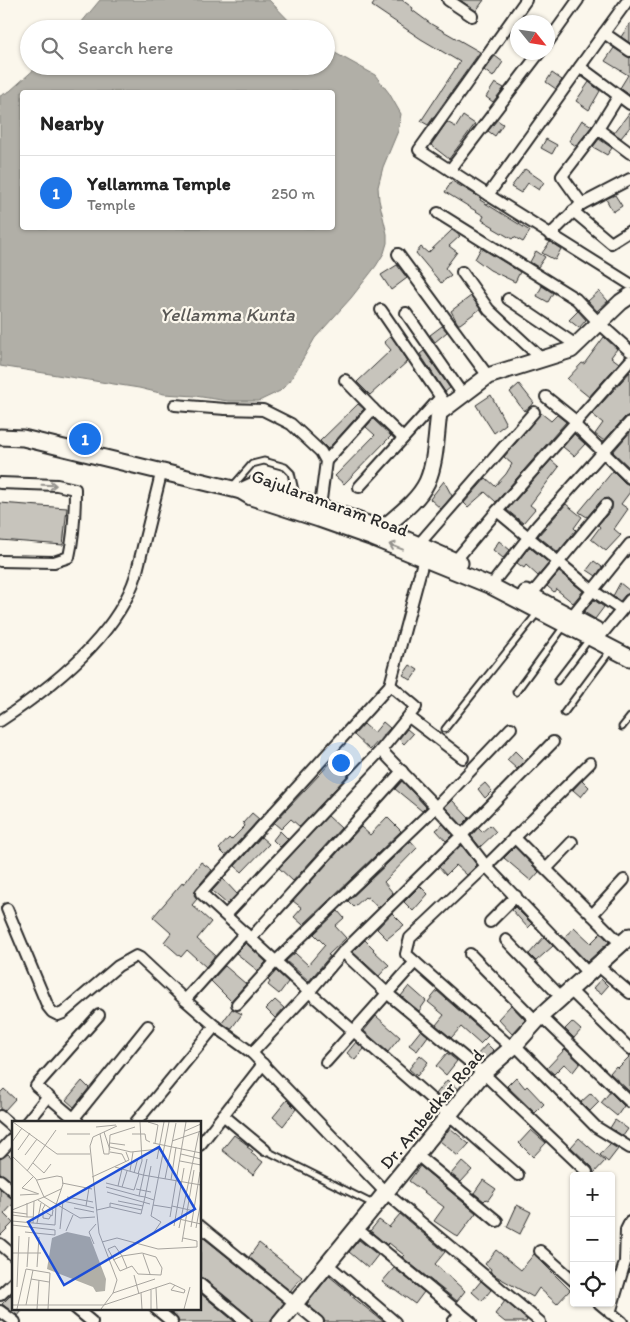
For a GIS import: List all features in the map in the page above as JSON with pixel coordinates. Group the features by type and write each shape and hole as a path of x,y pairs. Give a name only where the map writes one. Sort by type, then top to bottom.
{"main road":[{"path":"382,529 417,497 427,481 439,413 444,402 462,395 488,376 570,350 600,324 621,302 630,296"},
{"name":"Gajularamaram Road","path":"0,437 23,438 105,456 237,489 251,497 319,518 491,586 539,611 568,620 596,636 612,649 630,658"},
{"path":"237,489 254,485 297,498 382,529 531,595 568,620"},
{"path":"596,636 630,648"},
{"name":"Dr. Ambedkar Road","path":"280,1322 326,1263 376,1206 483,1073 626,940"}],"street":[{"path":"448,0 472,16"},
{"path":"526,0 420,150 550,235 630,284"},
{"path":"555,32 578,0"},
{"path":"488,195 628,0"},
{"path":"604,33 630,51"},
{"path":"450,170 534,60"},
{"path":"580,67 618,97 630,104"},
{"path":"582,204 562,176 598,129 618,97"},
{"path":"598,129 630,152"},
{"path":"550,235 582,204 627,181 630,193"},
{"path":"573,211 611,243 630,231"},
{"path":"438,213 576,299 630,351"},
{"path":"398,254 488,376"},
{"path":"462,272 489,310 543,360"},
{"path":"508,299 576,346"},
{"path":"359,487 403,438 444,402 381,310"},
{"path":"406,313 462,395"},
{"path":"455,561 630,361"},
{"path":"345,380 403,438"},
{"path":"546,397 576,423 630,478"},
{"path":"175,405 263,410 284,420 298,430 321,452 326,461"},
{"path":"320,506 326,461 373,409"},
{"path":"419,544 534,412"},
{"path":"496,579 528,538 630,422"},
{"path":"0,721 69,668 106,630 123,607 136,575 157,469"},
{"path":"0,482 57,485 75,489 73,542 69,557 54,562 0,561"},
{"path":"531,595 606,505"},
{"path":"497,511 558,564 621,610"},
{"path":"568,620 630,544"},
{"path":"424,558 390,685 201,893 275,962 518,1175"},
{"path":"596,636 630,600"},
{"path":"226,915 381,750 409,717 416,707 390,685"},
{"path":"409,717 463,758"},
{"path":"237,1004 275,962 436,807 511,728"},
{"path":"252,1053 309,992 343,952 553,742"},
{"path":"381,750 462,835 486,866 516,896 593,969 630,993"},
{"path":"590,763 410,938 406,954 513,1046 596,1127 630,1147"},
{"path":"185,1000 248,936 402,771"},
{"path":"514,837 592,915 626,940"},
{"path":"547,868 572,842"},
{"path":"592,915 624,880"},
{"path":"490,922 516,896"},
{"path":"7,909 48,1007 52,1012 58,1015 63,1012 118,966 136,956 215,1026 252,1053 386,1193 540,1322"},
{"path":"506,940 630,1049"},
{"path":"343,952 388,994 483,1073 587,1172"},
{"path":"470,954 630,1102"},
{"path":"326,1062 415,962"},
{"path":"99,1015 36,1086 76,1120 148,1026"},
{"path":"137,1121 215,1026"},
{"path":"201,1144 263,1064"},
{"path":"28,1121 48,1096"},
{"path":"0,1116 12,1126"},
{"path":"223,1116 265,1150"},
{"path":"0,1152 12,1139"},
{"path":"417,1155 497,1221"},
{"path":"0,1180 12,1190"},
{"path":"201,1227 318,1322"},
{"path":"356,1228 471,1322"},
{"path":"610,1312 625,1262 629,1229"},
{"path":"0,1244 12,1254"},
{"path":"540,1252 570,1278"},
{"path":"326,1263 395,1322"},
{"path":"0,1295 12,1284"},
{"path":"201,1285 246,1322"},
{"path":"604,1307 622,1322"},
{"path":"77,1310 92,1322"},
{"path":"157,1310 172,1322"},
{"path":"0,1311 14,1322"},
{"path":"453,1322 460,1313"}],"lane":[{"path":"237,489 252,464 264,461 285,467 291,473 297,498"},
{"path":"445,729 539,611"},
{"path":"516,692 568,620"},
{"path":"557,681 596,636"},
{"path":"564,713 612,649"},
{"path":"622,727 630,717"},
{"path":"265,1150 376,1206"}],"water":[{"path":"100,0 269,0 288,20 83,20"},
{"name":"Yellamma Kunta","path":"335,53 375,75 389,93 401,114 398,131 383,167 378,187 387,234 384,253 351,298 315,338 290,381 280,391 259,401 228,401 164,394 139,388 0,366 0,96 10,91 28,75 335,75"}],"building":[{"path":"376,0 402,0 431,24 480,52 428,125 421,121 460,62 421,39 372,6"},
{"path":"460,0 484,0 476,11"},
{"path":"630,23 630,43 621,37"},
{"path":"614,48 630,58 630,95 620,88 628,75 605,61"},
{"path":"495,56 503,62 493,77 484,70"},
{"path":"552,73 562,80 556,89 546,82"},
{"path":"589,82 600,91 589,110 576,101"},
{"path":"495,83 504,88 493,102 486,97"},
{"path":"630,112 630,127 621,138 614,133"},
{"path":"463,116 475,124 449,159 431,145 447,122 456,127"},
{"path":"497,120 503,124 495,136 488,131"},
{"path":"582,120 592,126 576,146 569,141"},
{"path":"546,139 557,145 552,154 541,148"},
{"path":"599,139 612,148 607,155 593,147"},
{"path":"525,169 544,182 539,190 528,183 521,193 511,187"},
{"path":"452,181 530,231 523,242 514,237 512,239 493,228 482,220 484,216 445,192"},
{"path":"615,195 622,206 613,212 606,199"},
{"path":"452,230 460,236 449,246 457,252 445,268 451,275 441,283 416,253 421,247 428,253"},
{"path":"550,242 561,249 555,260 542,253"},
{"path":"481,248 520,272 515,282 490,270 475,259"},
{"path":"536,251 545,257 538,267 530,262"},
{"path":"397,265 407,278 391,290 381,275"},
{"path":"542,286 553,293 548,302 537,296"},
{"path":"599,291 608,301 597,311 588,301"},
{"path":"471,296 480,309 458,324 451,311"},
{"path":"578,311 586,320 579,328 569,320"},
{"path":"442,326 447,332 435,342 430,335"},
{"path":"391,336 408,361 370,395 357,382 391,350 384,342"},
{"path":"604,337 617,349 611,357 619,363 589,397 567,379 582,363 584,364"},
{"path":"424,351 450,388 445,392 420,354"},
{"path":"630,372 630,415 625,417 604,441 595,434 603,423 592,414"},
{"path":"519,384 534,403 524,411 510,392"},
{"path":"491,395 506,424 494,433 476,405"},
{"path":"358,404 364,409 328,449 320,441"},
{"path":"541,413 551,421 557,415 566,422 496,502 485,492 468,507 464,503 486,478 495,486 506,474 512,464 504,457"},
{"path":"373,419 391,436 344,484 335,476 375,435 366,427"},
{"path":"630,432 630,468 613,452"},
{"path":"574,434 585,444 574,456 563,447"},
{"path":"551,460 559,467 530,505 535,509 523,523 507,510"},
{"path":"613,471 625,483 630,485 630,492 621,504 628,509 614,529 621,535 606,551 591,539 600,527 598,525 612,509 612,502 608,498 603,499 587,517 579,512"},
{"path":"444,481 452,496 441,509 430,499"},
{"path":"0,503 67,508 63,545 0,540"},
{"path":"566,504 582,517 574,528 576,530 558,552 538,536"},
{"path":"499,541 510,550 503,558 493,550"},
{"path":"529,547 549,563 538,576 526,565 524,568 517,563"},
{"path":"594,561 602,567 596,576 587,570"},
{"path":"559,572 583,591 573,603 556,589 554,592 547,586"},
{"path":"620,583 630,593 625,595 620,601 613,596"},
{"path":"594,600 604,607 595,619 584,612"},
{"path":"410,665 418,670 411,680 403,675"},
{"path":"383,722 390,728 370,750 354,735 364,724 374,733"},
{"path":"407,729 413,734 404,744 399,739"},
{"path":"515,751 525,761 517,769 507,760"},
{"path":"334,759 349,774 300,827 291,819 281,829 274,823"},
{"path":"582,780 589,787 581,797 573,790"},
{"path":"402,781 426,807 422,811 395,789"},
{"path":"485,783 492,791 485,798 478,789"},
{"path":"452,800 469,818 462,825 445,807"},
{"path":"252,813 259,819 226,856 219,849 229,838 231,840 245,826 243,823"},
{"path":"328,816 341,828 293,881 279,868"},
{"path":"387,817 401,831 303,925 294,917 302,908 293,901 361,827 370,835"},
{"path":"443,824 452,835 446,841 436,830"},
{"path":"490,825 496,832 480,847 471,836 478,828 482,832"},
{"path":"280,831 288,839 280,847 273,840"},
{"path":"261,837 269,844 242,872 235,866"},
{"path":"411,841 417,848 384,882 393,893 378,908 368,897 365,897 354,907 348,901"},
{"path":"461,845 477,865 467,875 456,865 446,875 439,867"},
{"path":"515,847 539,872 531,881 504,858"},
{"path":"201,862 212,870 196,889 194,895 197,899 192,905 211,922 197,939 215,955 206,967 187,950 181,957 164,942 171,933 153,917 183,882 184,884"},
{"path":"223,879 237,894 227,904 212,891"},
{"path":"420,886 428,894 413,911 404,902"},
{"path":"515,907 532,924 528,928 512,910"},
{"path":"338,911 344,918 335,926 346,938 328,955 330,956 309,981 286,961 295,953 308,965 325,945 314,934"},
{"path":"392,913 404,925 387,939 377,929"},
{"path":"574,927 591,943 601,933 609,942 587,962 564,938"},
{"path":"544,937 553,946 536,961 529,954"},
{"path":"365,940 389,965 379,976 353,952"},
{"path":"246,943 266,962 258,971 236,953"},
{"path":"225,966 246,984 231,1001 211,981"},
{"path":"276,971 288,982 279,994 268,985 270,982 268,980"},
{"path":"601,979 608,986 601,994 593,988"},
{"path":"409,986 426,1001 419,1011 401,996"},
{"path":"437,991 488,1036 480,1044 461,1027 451,1038 436,1025 444,1015 428,1002"},
{"path":"275,1000 284,1008 275,1018 266,1009"},
{"path":"511,1005 525,1020 512,1034 498,1019"},
{"path":"232,1009 242,1014 231,1029 222,1023"},
{"path":"376,1016 400,1037 388,1052 364,1031"},
{"path":"572,1022 581,1030 574,1038 565,1029"},
{"path":"421,1030 428,1036 417,1051 409,1045"},
{"path":"356,1042 364,1049 355,1060 347,1053"},
{"path":"487,1044 494,1051 481,1062 475,1057"},
{"path":"565,1049 580,1063 573,1072 564,1064 554,1074 547,1068"},
{"path":"447,1053 457,1061 446,1075 436,1066"},
{"path":"420,1055 428,1062 417,1076 409,1069"},
{"path":"630,1056 630,1092 610,1073"},
{"path":"516,1077 525,1088 527,1086 544,1104 535,1113 507,1086"},
{"path":"447,1080 458,1089 447,1102 436,1094"},
{"path":"82,1081 89,1088 74,1107 66,1100"},
{"path":"4,1089 15,1099 4,1111 0,1109 0,1093"},
{"path":"610,1092 624,1106 617,1116 601,1103"},
{"path":"591,1093 599,1102 590,1111 581,1102"},
{"path":"287,1100 296,1109 283,1126 273,1117"},
{"path":"615,1120 628,1129 623,1136 610,1128"},
{"path":"450,1128 469,1144 458,1156 440,1141"},
{"path":"531,1130 546,1143 533,1157 519,1143"},
{"path":"234,1135 249,1146 247,1147 253,1151 251,1153 263,1162 253,1175 222,1150"},
{"path":"579,1138 605,1161 594,1172 592,1167 571,1147"},
{"path":"610,1144 618,1149 608,1162 600,1155"},
{"path":"8,1154 12,1158 12,1181 0,1173 0,1159"},
{"path":"462,1161 472,1170 461,1182 451,1174"},
{"path":"420,1166 476,1213 458,1237 434,1221 444,1207 409,1181"},
{"path":"483,1180 496,1189 488,1200 484,1201 474,1193"},
{"path":"0,1189 12,1198 12,1205 4,1214 12,1224 0,1236"},
{"path":"517,1205 531,1212 520,1234 507,1227"},
{"path":"400,1214 445,1252 435,1264 465,1291 457,1301 402,1257 404,1255 389,1243 387,1245 370,1231 379,1220 389,1227"},
{"path":"201,1236 284,1303 269,1322 253,1322 250,1317 201,1278"},
{"path":"359,1240 378,1255 368,1268 349,1252"},
{"path":"259,1243 302,1277 290,1291 249,1257"},
{"path":"496,1250 521,1270 534,1254 570,1290 557,1304 539,1288 533,1297 496,1276 485,1264"},
{"path":"394,1268 424,1292 415,1304 382,1282"},
{"path":"329,1276 384,1322 325,1322 307,1304"},
{"path":"481,1281 491,1290 482,1301 472,1292"},
{"path":"12,1294 12,1310 22,1310 18,1316 2,1304"},
{"path":"201,1294 235,1322 179,1322 168,1310 201,1310"},
{"path":"505,1301 527,1320 526,1322 505,1322 495,1314"}],"place":[{"name":"Yellamma Temple","path":"85,439"}]}
